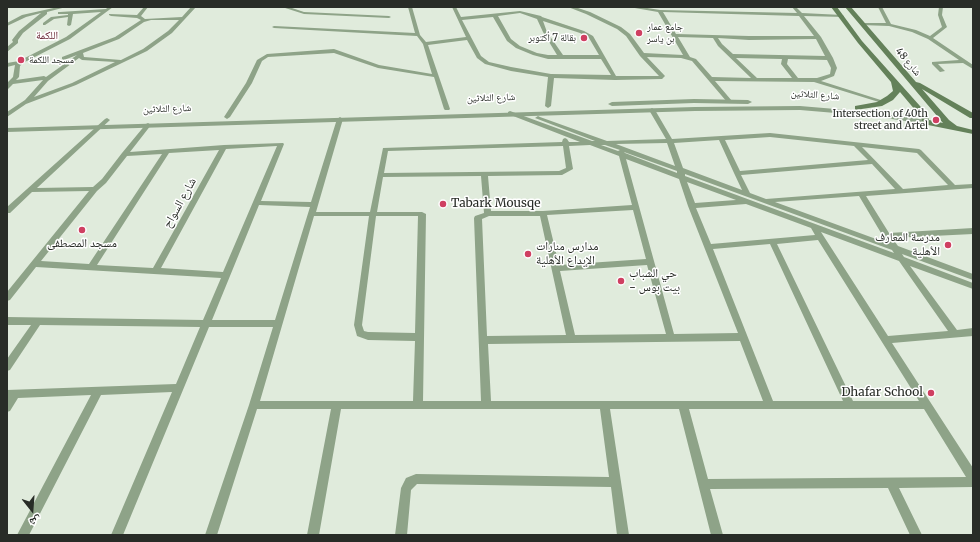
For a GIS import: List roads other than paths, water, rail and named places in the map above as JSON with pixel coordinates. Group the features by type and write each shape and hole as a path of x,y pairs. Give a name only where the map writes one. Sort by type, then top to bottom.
{"main road":[{"path":"834,7 844,7"},
{"name":"شارع 48","path":"834,7 860,42 926,119"},
{"name":"شارع 48","path":"848,7 946,122 956,128"},
{"path":"908,78 973,116"},
{"path":"858,108 884,102 897,91 894,80"},
{"name":"شارع الثلاثين","path":"926,119 973,128"},
{"name":"شارع الثلاثين","path":"926,119 973,132"}],"street":[{"path":"7,25 24,16 64,7"},
{"path":"69,25 70,14 76,7"},
{"path":"138,17 146,7"},
{"path":"7,115 10,109 74,84 124,61 152,46 170,32 194,7"},
{"path":"284,7 304,13 363,13 389,17"},
{"path":"410,7 418,35 425,44 447,112"},
{"path":"454,7 479,57 487,63 511,70 551,76 615,78 660,78 662,76 642,55 628,35 619,28 588,13 570,7"},
{"path":"631,7 660,11 842,16"},
{"path":"697,7 702,12"},
{"path":"727,7 732,12"},
{"path":"711,79 810,79 824,78 832,75 834,68 830,58 818,37 794,7"},
{"path":"880,7 889,25"},
{"path":"930,38 945,28 940,15 941,7"},
{"path":"45,24 53,18 109,8"},
{"path":"7,65 21,62 68,38 109,8"},
{"path":"7,50 16,42 15,40 21,32 47,11"},
{"path":"660,11 687,57 698,64 729,101"},
{"path":"459,19 520,12 539,17 592,37 615,78"},
{"path":"60,13 70,14"},
{"path":"494,14 509,40 518,47 535,54 561,57 602,57"},
{"path":"111,15 138,17 146,20"},
{"path":"539,17 545,32 561,57"},
{"path":"64,58 119,37 136,24 146,20 183,18"},
{"path":"863,24 889,25 914,31 930,38 973,67"},
{"path":"274,27 418,35"},
{"path":"674,35 715,37 818,37"},
{"path":"715,37 720,46 733,56 755,79"},
{"path":"425,44 469,38"},
{"path":"227,117 249,83 260,60 268,56 334,51 378,66 435,76"},
{"path":"80,53 82,58 91,60 124,61"},
{"path":"27,102 46,80 80,53"},
{"path":"642,55 687,57"},
{"path":"733,56 830,58"},
{"path":"785,58 784,64 796,79"},
{"path":"942,71 934,63 963,61"},
{"path":"8,85 17,75 18,66 21,62"},
{"path":"548,106 551,76"},
{"path":"8,85 40,78 46,80"},
{"path":"810,79 884,102"},
{"name":"شارع الثلاثين","path":"7,124 148,124 447,112 548,106 729,101 796,103 858,108 926,119"},
{"name":"شارع الثلاثين","path":"447,112 525,113 800,108 926,119"},
{"path":"652,110 670,141 692,206 770,405"},
{"path":"510,113 590,143 620,151 681,174 748,202 973,286"},
{"path":"525,113 606,143 620,151 671,338"},
{"path":"211,535 254,405 341,116"},
{"name":"شارع الثلاثين","path":"7,130 104,123 227,117 341,116"},
{"path":"7,211 104,123"},
{"path":"7,298 95,189 104,181 148,124"},
{"path":"380,175 565,172 570,169 564,133"},
{"path":"420,337 368,336 360,333 358,325 373,214 385,149 670,141 770,135 919,152 953,187"},
{"path":"721,138 746,194"},
{"path":"117,535 281,144 124,154"},
{"path":"857,145 901,191"},
{"name":"شارع السواح","path":"155,271 224,147"},
{"path":"91,267 167,151"},
{"path":"737,173 874,162"},
{"path":"484,174 488,214"},
{"path":"681,174 746,194 973,277"},
{"path":"692,206 973,186"},
{"path":"30,190 95,189"},
{"path":"861,194 902,260 955,334"},
{"path":"256,203 373,214 422,214 418,405"},
{"path":"486,405 478,218 488,214 543,213 636,207"},
{"path":"543,213 571,338"},
{"path":"808,217 973,478"},
{"path":"888,236 973,231"},
{"path":"708,247 820,236"},
{"path":"772,241 850,405"},
{"path":"556,268 650,262"},
{"path":"34,264 226,275"},
{"path":"7,321 279,324"},
{"path":"7,367 38,321"},
{"path":"886,340 973,332"},
{"path":"483,340 571,338 744,338"},
{"path":"7,408 11,394 178,388"},
{"path":"23,535 98,392"},
{"path":"604,404 623,535"},
{"path":"254,405 927,405"},
{"path":"313,535 337,405"},
{"path":"683,405 717,535"},
{"path":"401,535 406,488 410,482 416,479 615,482"},
{"path":"704,484 973,482"},
{"path":"891,483 916,535"}],"place":[{"name":"جامع عمار بن ياسر","path":"639,33"},
{"name":"بقالة 7 أكتوبر","path":"584,38"},
{"name":"مسجد اللكمة","path":"21,60"},
{"name":"Intersection of 40th street and Artel","path":"936,120"},
{"name":"Tabark Mousqe","path":"443,204"},
{"name":"مسجد المصطفى","path":"82,230"},
{"name":"مدرسة المعارف الأهلية","path":"948,245"},
{"name":"مدارس منارات الإبداع الأهلية","path":"528,254"},
{"name":"حي الشباب - بيت بوس","path":"621,281"},
{"name":"Dhafar School","path":"931,393"}],"district":[{"name":"اللكمة","path":"47,36"}]}
